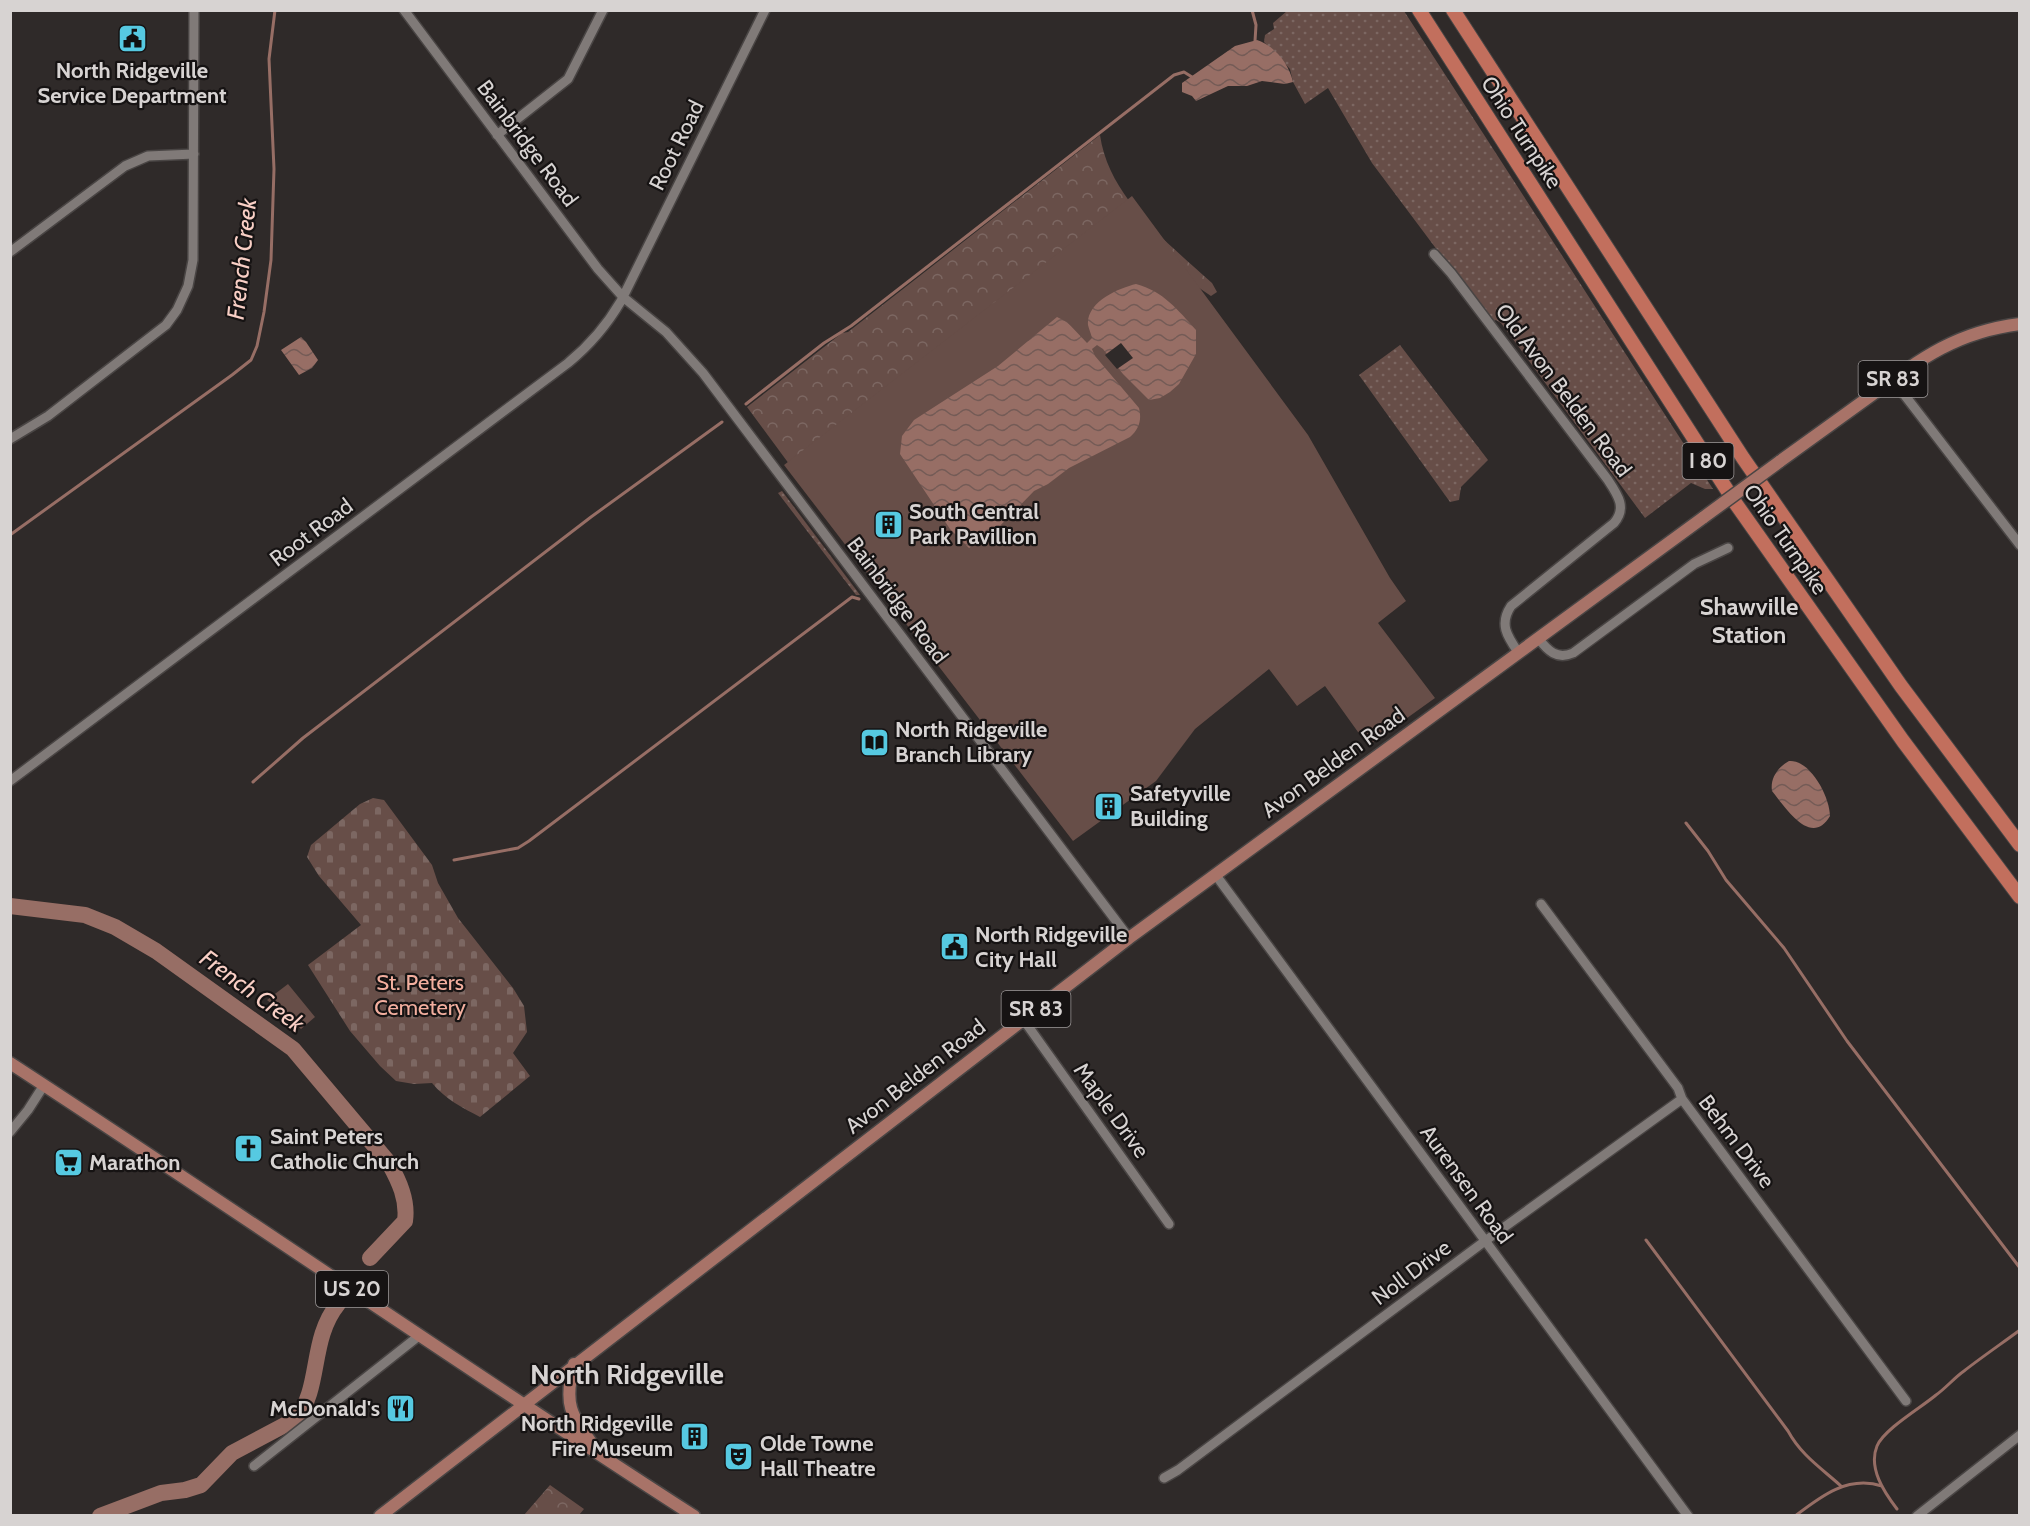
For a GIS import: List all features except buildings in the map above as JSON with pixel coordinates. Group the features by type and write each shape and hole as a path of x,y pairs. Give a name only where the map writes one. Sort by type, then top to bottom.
{"highway":[{"name":"Ohio Turnpike","path":"1419,10 1736,504 1903,741 2019,897"},
{"name":"Ohio Turnpike","path":"1453,10 1743,458 1901,686 2019,845"}],"main road":[{"name":"Avon Belden Road","path":"380,1515 1129,938 1779,462 1929,354 1958,339 1995,327 2019,324"},
{"name":"US 20","path":"10,1063 522,1404 694,1515"},
{"path":"574,1364 568,1395 570,1407 582,1430 601,1456"}],"street":[{"path":"10,439 48,417 153,337 177,310 188,286 193,269 194,10"},
{"name":"Bainbridge Road","path":"404,10 622,299 666,332 703,373 1129,938"},
{"path":"497,135 568,79 603,10"},
{"name":"Root Road","path":"10,781 568,363 602,330 622,299 765,10"},
{"path":"10,252 125,166 148,156 194,154"},
{"name":"Old Avon Belden Road","path":"1434,254 1458,282 1608,480 1622,506 1620,515 1614,523 1511,606 1505,617 1505,630 1518,652"},
{"path":"1893,380 2019,545"},
{"path":"1538,638 1546,649 1554,654 1561,657 1573,653 1694,564 1728,548"},
{"name":"Aurensen Road","path":"1215,874 1689,1515"},
{"name":"Behm Drive","path":"1541,904 1906,1401"},
{"name":"Maple Drive","path":"1023,1019 1169,1224"},
{"path":"10,1132 28,1110 44,1084"},
{"name":"Noll Drive","path":"1164,1478 1178,1470 1485,1241 1682,1099"},
{"path":"254,1466 420,1335"},
{"path":"1917,1515 2019,1435"}],"green space":[{"path":"1287,11 1404,11 1713,489 1705,489 1691,483 1645,518 1501,323 1496,320 1491,322 1372,163 1328,88 1305,104 1293,82 1290,69 1264,42 1265,35 1274,29 1273,23"},
{"path":"1100,135 1115,179 1128,199 1159,235 1212,283 1217,292 1211,296 1177,273 795,472 747,407 842,333 848,332"},
{"path":"1132,196 1308,435 1390,578 1406,601 1378,623 1435,698 1368,746 1325,686 1297,706 1269,669 1195,729 1156,781 1073,841 784,465"},
{"path":"1400,345 1488,460 1461,487 1459,500 1450,502 1359,375"},
{"path":"782,491 860,595 856,595 778,493"},
{"name":"St. Peters Cemetery","path":"373,798 384,800 432,865 438,883 458,918 513,988 524,1006 527,1032 513,1053 530,1076 480,1117 448,1098 432,1083 414,1084 396,1081 350,1031 308,965 361,925 319,876 307,857 311,845 360,804"},
{"path":"288,984 315,1017 301,1029 267,1000"},
{"path":"550,1485 584,1509 579,1515 524,1515"}],"water":[{"path":"1257,40 1275,51 1288,69 1293,82 1285,84 1262,81 1247,86 1228,86 1196,101 1192,96 1182,92 1182,83 1235,46"},
{"path":"1136,284 1162,296 1196,330 1196,354 1179,384 1160,398 1149,400 1097,345 1092,349 1095,356 1139,408 1140,420 1136,431 1130,437 1069,468 1048,484 1034,491 992,534 969,548 950,529 900,454 902,436 914,420 998,366 1057,317 1067,322 1087,343 1092,338 1088,325 1092,309 1105,297"},
{"path":"301,337 318,360 312,368 299,375 281,350"},
{"path":"1789,761 1804,766 1823,790 1830,816 1823,825 1815,828 1799,822 1772,791 1772,782 1776,773"}],"pier":[{"path":"1121,343 1133,358 1117,369 1105,355"}],"waterway":[{"name":"French Creek","path":"10,535 251,360 257,346 264,312 271,260 274,169 269,59 275,10"},
{"path":"1252,10 1256,25 1255,41"},
{"path":"746,404 824,343 851,326 1174,75 1184,72 1192,77"},
{"path":"253,782 303,738 591,517 722,422"},
{"path":"885,590 898,598 902,596"},
{"path":"454,860 518,848 529,841 852,597 859,599"},
{"path":"1686,823 1708,851 1726,880 1784,948 1847,1041 2020,1268"},
{"name":"French Creek","path":"10,906 85,915 115,927 156,951 293,1049 389,1163 399,1184 404,1198 405,1221 370,1258"},
{"path":"1646,1240 1793,1440 1812,1461 1841,1486"},
{"name":"French Creek","path":"100,1516 161,1493 201,1485 232,1453 296,1419 309,1393 323,1333 338,1304"},
{"path":"1897,1509 1887,1495 1874,1463 1877,1446 1881,1439 1960,1374 2020,1330"},
{"path":"1795,1516 1815,1501 1846,1485 1870,1483 1882,1486"}],"place":[{"name":"North Ridgeville Service Department","path":"132,38"},
{"name":"South Central Park Pavillion","path":"888,524"},
{"name":"North Ridgeville Branch Library","path":"874,742"},
{"name":"Safetyville Building","path":"1109,806"},
{"name":"North Ridgeville City Hall","path":"954,947"},
{"name":"Saint Peters Catholic Church","path":"249,1149"},
{"name":"Marathon","path":"68,1162"},
{"name":"McDonald's","path":"401,1408"},
{"name":"North Ridgeville Fire Museum","path":"694,1436"},
{"name":"Olde Towne Hall Theatre","path":"739,1456"}],"district":[{"name":"Shawville Station","path":"1749,621"},
{"name":"North Ridgeville","path":"627,1374"}]}
